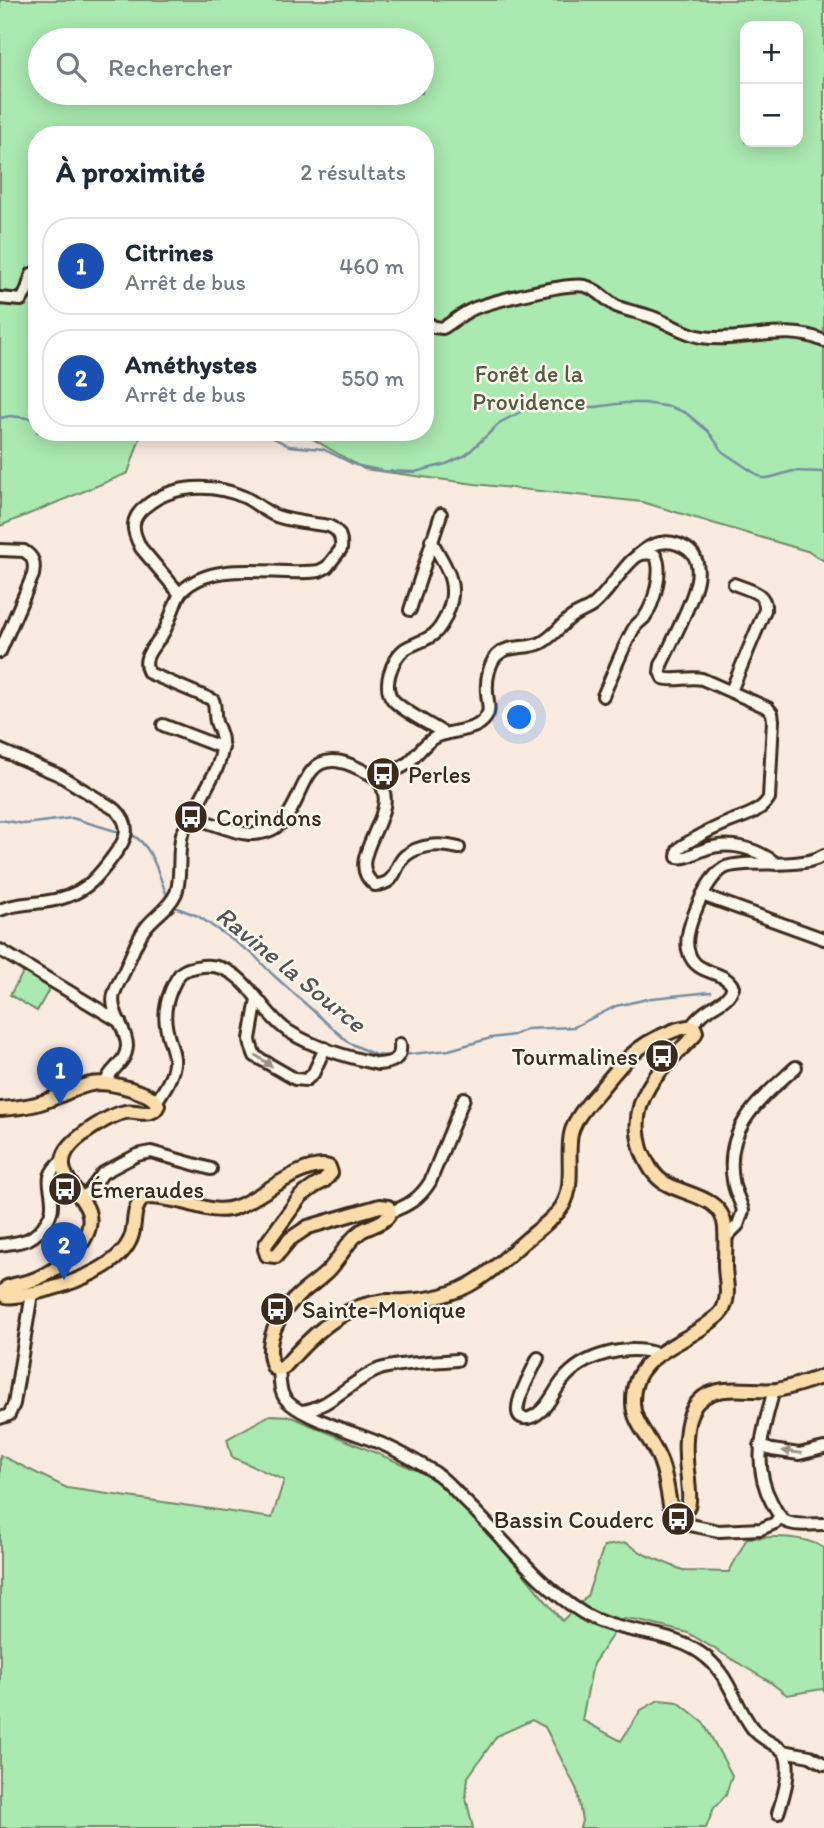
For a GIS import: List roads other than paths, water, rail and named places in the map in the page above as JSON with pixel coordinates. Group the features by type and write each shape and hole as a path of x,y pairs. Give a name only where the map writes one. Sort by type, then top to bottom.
{"main road":[{"path":"0,1110 30,1106 84,1085 106,1082 148,1095 156,1102 157,1108 149,1113 128,1111 105,1121 73,1142 62,1161 68,1180 88,1209 90,1226 87,1235 61,1265 33,1280 7,1287 2,1291 6,1296 50,1290 80,1279 109,1263 123,1252 132,1237 136,1207 145,1197 170,1199 206,1209 234,1208 297,1174 321,1165 329,1167 331,1173 328,1178 302,1196 266,1244 267,1255 272,1256 276,1256 290,1240 307,1227 380,1206 388,1207 389,1216 353,1238 329,1269 297,1296 283,1313 270,1346 271,1361 274,1368 279,1369 336,1318 351,1309 379,1301 405,1301 452,1293 468,1286 500,1262 560,1210 569,1186 571,1133 584,1108 626,1058 641,1046 656,1037 691,1026 696,1029 694,1036 664,1064 642,1097 637,1123 641,1150 656,1176 664,1183 717,1207 725,1225 728,1290 726,1305 722,1312 695,1333 650,1360 640,1372 633,1392 636,1418 642,1432 657,1452 670,1505 676,1512 680,1513 688,1507 685,1456 691,1413 699,1400 725,1390 774,1390 824,1376"}],"street":[{"path":"0,298 21,300 26,296 28,283"},
{"path":"434,327 443,328 472,309 566,286 584,285 597,290 615,306 702,337 750,337 784,333 814,336 824,341"},
{"path":"106,1082 110,1073 121,1063 127,1049 115,1010 114,994 145,927 175,895 178,886 179,846 186,824 216,770 223,748 222,735 215,720 213,700 149,673 146,657 165,631 180,593 198,578 273,570 318,571 327,567 341,549 340,534 329,526 285,519 272,514 236,494 203,488 175,491 148,503 133,523 141,548 180,593"},
{"path":"410,610 441,514"},
{"path":"432,540 451,579 452,598 443,621 433,634 408,647 395,660 388,688 395,702 445,734"},
{"path":"374,776 400,768 435,738 476,726 485,719 488,712 488,678 497,655 507,649 527,648 548,639 570,617 591,607 607,593 630,562 653,545 669,542 680,544 690,552 696,562 698,576 695,591 662,664 660,672 663,678 702,679 768,708 772,713 769,798 761,808 724,823 682,846 677,857 688,857 716,846 742,846 757,851 777,864"},
{"path":"0,550 24,551 30,554 34,567 0,652"},
{"path":"603,696 634,627 644,617 656,590 659,575 657,558 647,553 638,555"},
{"path":"731,691 766,604 761,596 734,584"},
{"path":"163,725 223,748"},
{"path":"0,750 59,775 116,810 126,824 124,841 90,885 62,899 15,905 0,911"},
{"path":"191,817 250,835 276,828 292,811 312,769 319,764 336,760 374,776 385,794 383,814 365,856 367,875 375,885 386,883 394,876 404,857 419,849 437,844 459,848"},
{"path":"691,1026 708,1010 726,1000 733,988 730,981 724,977 700,968 689,955 687,944 691,922 702,895 716,875 734,865 806,862 824,855"},
{"path":"702,895 824,939"},
{"path":"0,950 120,1022"},
{"path":"156,1102 168,1082 174,1064 164,1013 167,1001 179,974 190,968 219,966 236,975 271,1016 288,1031 325,1048 378,1064 388,1064 396,1060 401,1052 400,1044"},
{"path":"257,999 250,1040 253,1051 260,1060 295,1079 306,1080 313,1074 325,1048"},
{"path":"725,1238 738,1225 743,1211 731,1171 739,1132 756,1103 796,1067"},
{"path":"390,1212 404,1207 423,1193 464,1097"},
{"path":"82,1201 103,1173 137,1155 151,1152 211,1169"},
{"path":"0,1245 28,1240 41,1230 50,1216 52,1206 50,1174 62,1161"},
{"path":"0,1418 9,1415 14,1404 32,1293"},
{"path":"538,1358 518,1401 517,1411 522,1418 539,1412 564,1379 588,1360 629,1350 658,1354"},
{"path":"302,1410 318,1406 380,1369 457,1360"},
{"path":"279,1369 283,1396 291,1406 380,1443 439,1475 484,1519 528,1570 558,1596 586,1615 617,1627 692,1647 709,1659 728,1683 753,1730 783,1751 810,1756 824,1764"},
{"path":"774,1390 760,1446 766,1491 784,1520 792,1523 824,1524"},
{"path":"760,1446 799,1454 824,1448"},
{"path":"680,1513 690,1525 719,1531 761,1529 775,1523 780,1516"},
{"path":"778,1813 787,1780 787,1762 783,1751"}],"waterway":[{"path":"279,441 289,446 323,449 355,465 384,471 415,472 446,464 466,455 501,422 547,402 565,401 582,407 644,403 671,407 686,413 708,431 723,452 762,478 793,471 824,472"},
{"path":"0,418 28,418"},
{"name":"Ravine la Source","path":"0,820 25,824 72,818 119,832"},
{"name":"Ravine la Source","path":"132,835 150,854 168,898"},
{"name":"Ravine la Source","path":"177,908 198,916 254,955 348,1042 375,1055 392,1056"},
{"name":"Ravine la Source","path":"402,1055 449,1050 491,1038 514,1035 526,1029 574,1027 616,1006 652,998 711,992"}],"place":[{"name":"Perles","path":"383,774"},
{"name":"Corindons","path":"191,817"},
{"name":"Tourmalines","path":"662,1056"},
{"name":"Citrines","path":"60,1105"},
{"name":"Émeraudes","path":"65,1189"},
{"name":"Améthystes","path":"64,1280"},
{"name":"Sainte-Monique","path":"277,1309"},
{"name":"Bassin Couderc","path":"678,1519"}],"park label":[{"name":"Forêt de la Providence","path":"529,387"}]}
